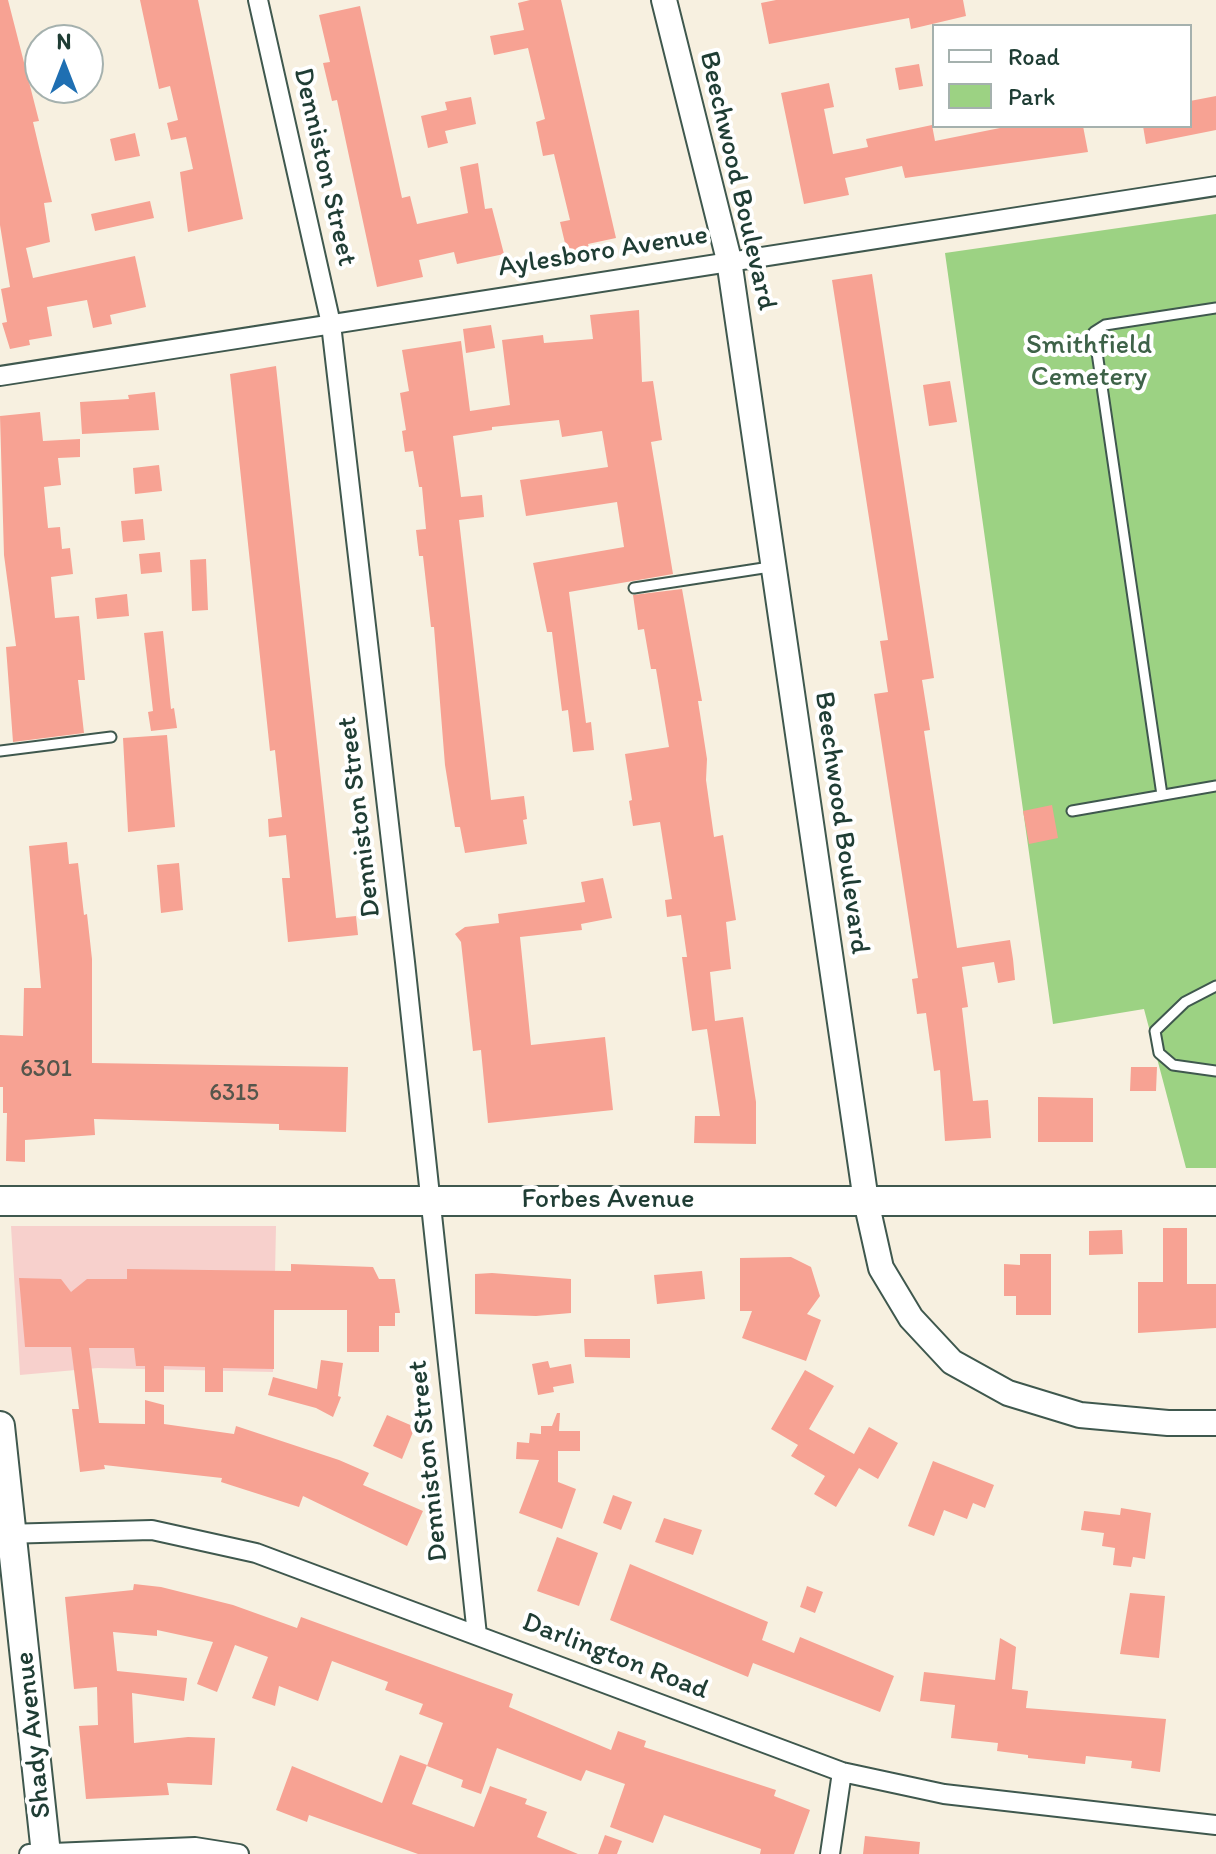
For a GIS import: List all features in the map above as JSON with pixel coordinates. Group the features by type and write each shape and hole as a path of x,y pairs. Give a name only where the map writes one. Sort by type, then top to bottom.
{"main road":[{"name":"Beechwood Boulevard","path":"664,0 729,260 866,1201 881,1268 911,1318 952,1362 1008,1393 1080,1415 1168,1423 1216,1423"},
{"name":"Forbes Avenue","path":"0,1201 1216,1201"},
{"name":"Shady Avenue","path":"0,1426 7,1534 41,1854"}],"street":[{"name":"Denniston Street","path":"258,0 331,324 405,962 477,1635"},
{"name":"Aylesboro Avenue","path":"0,376 1216,186"},
{"name":"Darlington Road","path":"7,1534 152,1530 256,1553 842,1772 944,1794 1216,1825"},
{"path":"830,1854 842,1772"},
{"path":"41,1854 195,1847 239,1854"}],"lane":[{"path":"1162,795 1094,332 1105,325 1216,308"},
{"path":"634,588 774,567"},
{"path":"0,751 111,737"},
{"path":"1072,811 1216,786"},
{"path":"1216,986 1185,1002 1155,1031 1159,1053 1173,1065 1216,1071"}],"shaded area":[{"path":"11,1226 276,1226 273,1372 98,1368 20,1375"}],"green space":[{"name":"Smithfield Cemetery","path":"1216,214 1216,1168 1186,1168 1144,1009 1053,1024 945,253"}],"building":[{"path":"0,0 8,0 24,62 24,104 35,104 39,121 33,122 52,202 44,203 50,242 26,248 33,278 135,256 146,307 110,315 112,324 93,328 87,300 47,307 52,336 29,340 30,345 10,349 2,323 7,322 1,289 10,287 0,225"},
{"path":"140,0 198,0 243,219 188,232 180,172 193,169 186,137 171,140 167,123 178,120 170,86 159,89"},
{"path":"561,0 616,238 588,244 591,255 569,260 560,222 570,220 554,154 543,156 536,122 545,119 528,48 494,55 490,36 524,30 518,3"},
{"path":"776,0 963,0 966,16 911,29 909,18 769,44 761,3"},
{"path":"360,6 402,198 410,196 417,224 468,213 460,167 478,163 485,209 492,208 504,254 457,264 454,252 419,260 423,277 377,287 337,100 332,101 323,63 330,62 319,15"},
{"path":"919,64 923,86 899,90 895,68"},
{"path":"829,83 834,107 824,109 833,154 868,147 866,139 932,125 935,141 1000,128 1083,128 1088,152 905,178 902,166 845,178 849,195 804,204 781,93"},
{"path":"1216,96 1216,130 1146,144 1143,128 1192,128 1192,101"},
{"path":"471,97 476,124 445,131 448,143 428,148 421,116 447,110 445,102"},
{"path":"135,133 140,156 115,161 110,139"},
{"path":"150,201 154,218 95,231 91,214"},
{"path":"872,274 934,678 922,680 930,730 924,731 957,948 1010,940 1013,959 1015,980 998,983 994,962 962,967 968,1007 962,1008 973,1101 988,1100 991,1138 945,1141 940,1070 934,1071 926,1013 917,1014 912,979 918,978 874,694 888,692 880,641 888,640 832,280"},
{"path":"639,310 642,382 653,381 662,440 651,442 673,574 569,592 586,723 591,722 594,750 573,752 568,710 562,711 552,632 547,632 533,563 624,547 617,502 526,516 520,480 608,467 602,431 562,437 559,420 492,427 492,430 453,436 461,497 482,495 484,517 459,520 491,800 524,796 527,819 523,820 527,844 465,853 460,827 455,827 445,765 434,627 431,627 423,556 419,556 416,530 426,529 422,487 419,487 413,451 405,452 402,431 406,430 400,393 409,391 402,350 461,341 470,411 510,405 502,340 543,335 544,343 593,339 590,315"},
{"path":"491,325 495,348 466,353 463,329"},
{"path":"276,366 336,918 356,916 358,935 288,942 282,878 290,878 286,835 269,837 268,819 282,817 275,750 270,751 230,374"},
{"path":"950,381 957,422 929,426 923,385"},
{"path":"155,392 159,430 82,434 80,402 129,399 128,395"},
{"path":"40,412 43,441 80,439 80,457 58,458 61,485 44,487 48,528 60,527 62,549 70,548 73,574 51,577 55,618 79,616 85,680 78,680 84,733 13,742 6,647 16,646 4,555 0,416"},
{"path":"159,465 162,491 135,494 133,468"},
{"path":"143,519 145,540 123,542 121,521"},
{"path":"160,552 162,572 141,574 139,554"},
{"path":"206,559 208,610 192,611 190,560"},
{"path":"682,589 702,701 698,701 714,837 723,835 736,920 726,922 731,969 710,972 715,1021 743,1017 756,1102 756,1144 694,1143 695,1116 720,1116 707,1029 692,1031 682,957 687,957 681,915 667,917 665,900 672,899 660,822 633,826 629,801 632,800 625,754 669,747 656,669 651,669 644,629 638,630 633,595"},
{"path":"127,594 129,616 97,619 95,598"},
{"path":"163,631 171,709 174,708 177,728 151,731 148,712 153,711 144,633"},
{"path":"167,735 175,827 128,832 123,738"},
{"path":"1052,805 1058,838 1029,844 1023,811"},
{"path":"67,842 69,864 78,863 84,915 87,914 92,959 92,1063 348,1067 346,1132 279,1130 279,1124 94,1119 95,1135 25,1140 25,1162 6,1161 7,1113 3,1113 3,1087 0,1087 0,1035 23,1036 24,988 41,988 29,846"},
{"path":"179,863 183,910 161,913 157,865"},
{"path":"603,878 612,918 581,924 582,930 520,937 531,1045 605,1037 613,1110 488,1123 481,1050 473,1051 461,942 455,934 465,927 499,923 498,914 585,902 581,882"},
{"path":"1131,1067 1157,1067 1156,1091 1130,1091"},
{"path":"1038,1097 1093,1098 1093,1142 1038,1142"},
{"path":"1163,1228 1187,1228 1187,1284 1216,1284 1216,1328 1138,1333 1138,1282 1163,1282"},
{"path":"1122,1230 1123,1254 1089,1255 1089,1231"},
{"path":"1020,1254 1051,1254 1051,1315 1016,1315 1016,1296 1004,1296 1004,1264 1020,1265"},
{"path":"791,1257 811,1267 820,1296 807,1314 821,1320 806,1361 742,1338 752,1311 740,1311 740,1258"},
{"path":"291,1264 373,1267 379,1279 395,1279 400,1313 395,1313 395,1326 379,1326 379,1352 347,1352 347,1310 274,1310 274,1369 223,1368 223,1392 205,1392 205,1367 164,1366 164,1392 145,1392 145,1366 136,1366 134,1348 89,1348 99,1423 145,1424 145,1400 164,1405 164,1424 234,1434 236,1426 339,1460 369,1473 363,1485 423,1511 407,1546 303,1496 299,1507 221,1482 222,1478 104,1465 105,1469 80,1472 72,1409 79,1409 71,1347 25,1347 19,1278 61,1279 71,1292 87,1279 127,1279 127,1269 291,1271"},
{"path":"702,1271 705,1299 657,1304 654,1275"},
{"path":"475,1274 571,1279 571,1313 536,1316 475,1314"},
{"path":"584,1339 630,1339 630,1358 585,1357"},
{"path":"321,1360 343,1363 338,1396 341,1397 333,1417 316,1408 268,1395 273,1377 317,1389"},
{"path":"548,1361 550,1368 571,1364 574,1383 553,1387 554,1392 538,1395 532,1364"},
{"path":"805,1370 834,1386 809,1429 854,1454 869,1427 898,1443 878,1479 859,1468 836,1507 814,1494 825,1476 791,1456 798,1445 771,1429"},
{"path":"557,1413 560,1413 559,1431 580,1431 580,1451 558,1451 558,1482 576,1489 562,1529 519,1513 539,1460 516,1459 517,1442 529,1443 530,1433 541,1434 541,1426 552,1426"},
{"path":"387,1415 415,1427 402,1459 373,1446"},
{"path":"933,1461 994,1485 985,1508 973,1503 967,1519 944,1510 934,1536 908,1526"},
{"path":"613,1495 632,1502 621,1530 603,1523"},
{"path":"1121,1508 1151,1513 1145,1559 1133,1557 1131,1567 1113,1565 1115,1548 1102,1546 1104,1533 1081,1530 1084,1511 1120,1515"},
{"path":"664,1518 702,1530 693,1555 655,1542"},
{"path":"557,1537 598,1553 579,1606 537,1591"},
{"path":"630,1564 768,1622 762,1640 794,1653 800,1637 894,1676 880,1712 753,1663 748,1677 610,1620"},
{"path":"134,1584 161,1587 233,1605 297,1628 301,1617 513,1694 509,1707 611,1750 618,1731 646,1741 644,1747 776,1790 774,1796 810,1810 794,1854 760,1854 761,1849 664,1815 653,1843 610,1827 625,1784 586,1770 581,1781 497,1748 481,1794 461,1787 463,1780 427,1766 443,1723 419,1714 423,1704 385,1690 388,1682 332,1661 318,1701 279,1686 275,1706 252,1698 268,1657 235,1645 217,1692 197,1684 213,1642 157,1630 157,1636 113,1632 117,1671 187,1678 184,1701 132,1693 134,1743 188,1737 215,1738 212,1785 167,1783 169,1795 86,1799 79,1726 98,1725 97,1687 74,1689 65,1597 133,1590"},
{"path":"807,1586 823,1592 815,1613 800,1607"},
{"path":"1130,1593 1165,1596 1159,1658 1120,1654"},
{"path":"1000,1638 1016,1647 1012,1689 1028,1691 1026,1708 1166,1719 1160,1772 1131,1768 1132,1761 1086,1756 1085,1764 1028,1758 1028,1755 997,1751 998,1743 951,1738 955,1705 920,1701 924,1672 995,1680"},
{"path":"400,1755 427,1765 412,1804 474,1827 490,1786 527,1799 525,1804 547,1812 537,1837 578,1854 418,1854 309,1815 307,1822 276,1810 292,1766 382,1803"},
{"path":"605,1835 622,1841 617,1854 598,1854"},
{"path":"865,1836 920,1842 919,1854 863,1854"}]}
